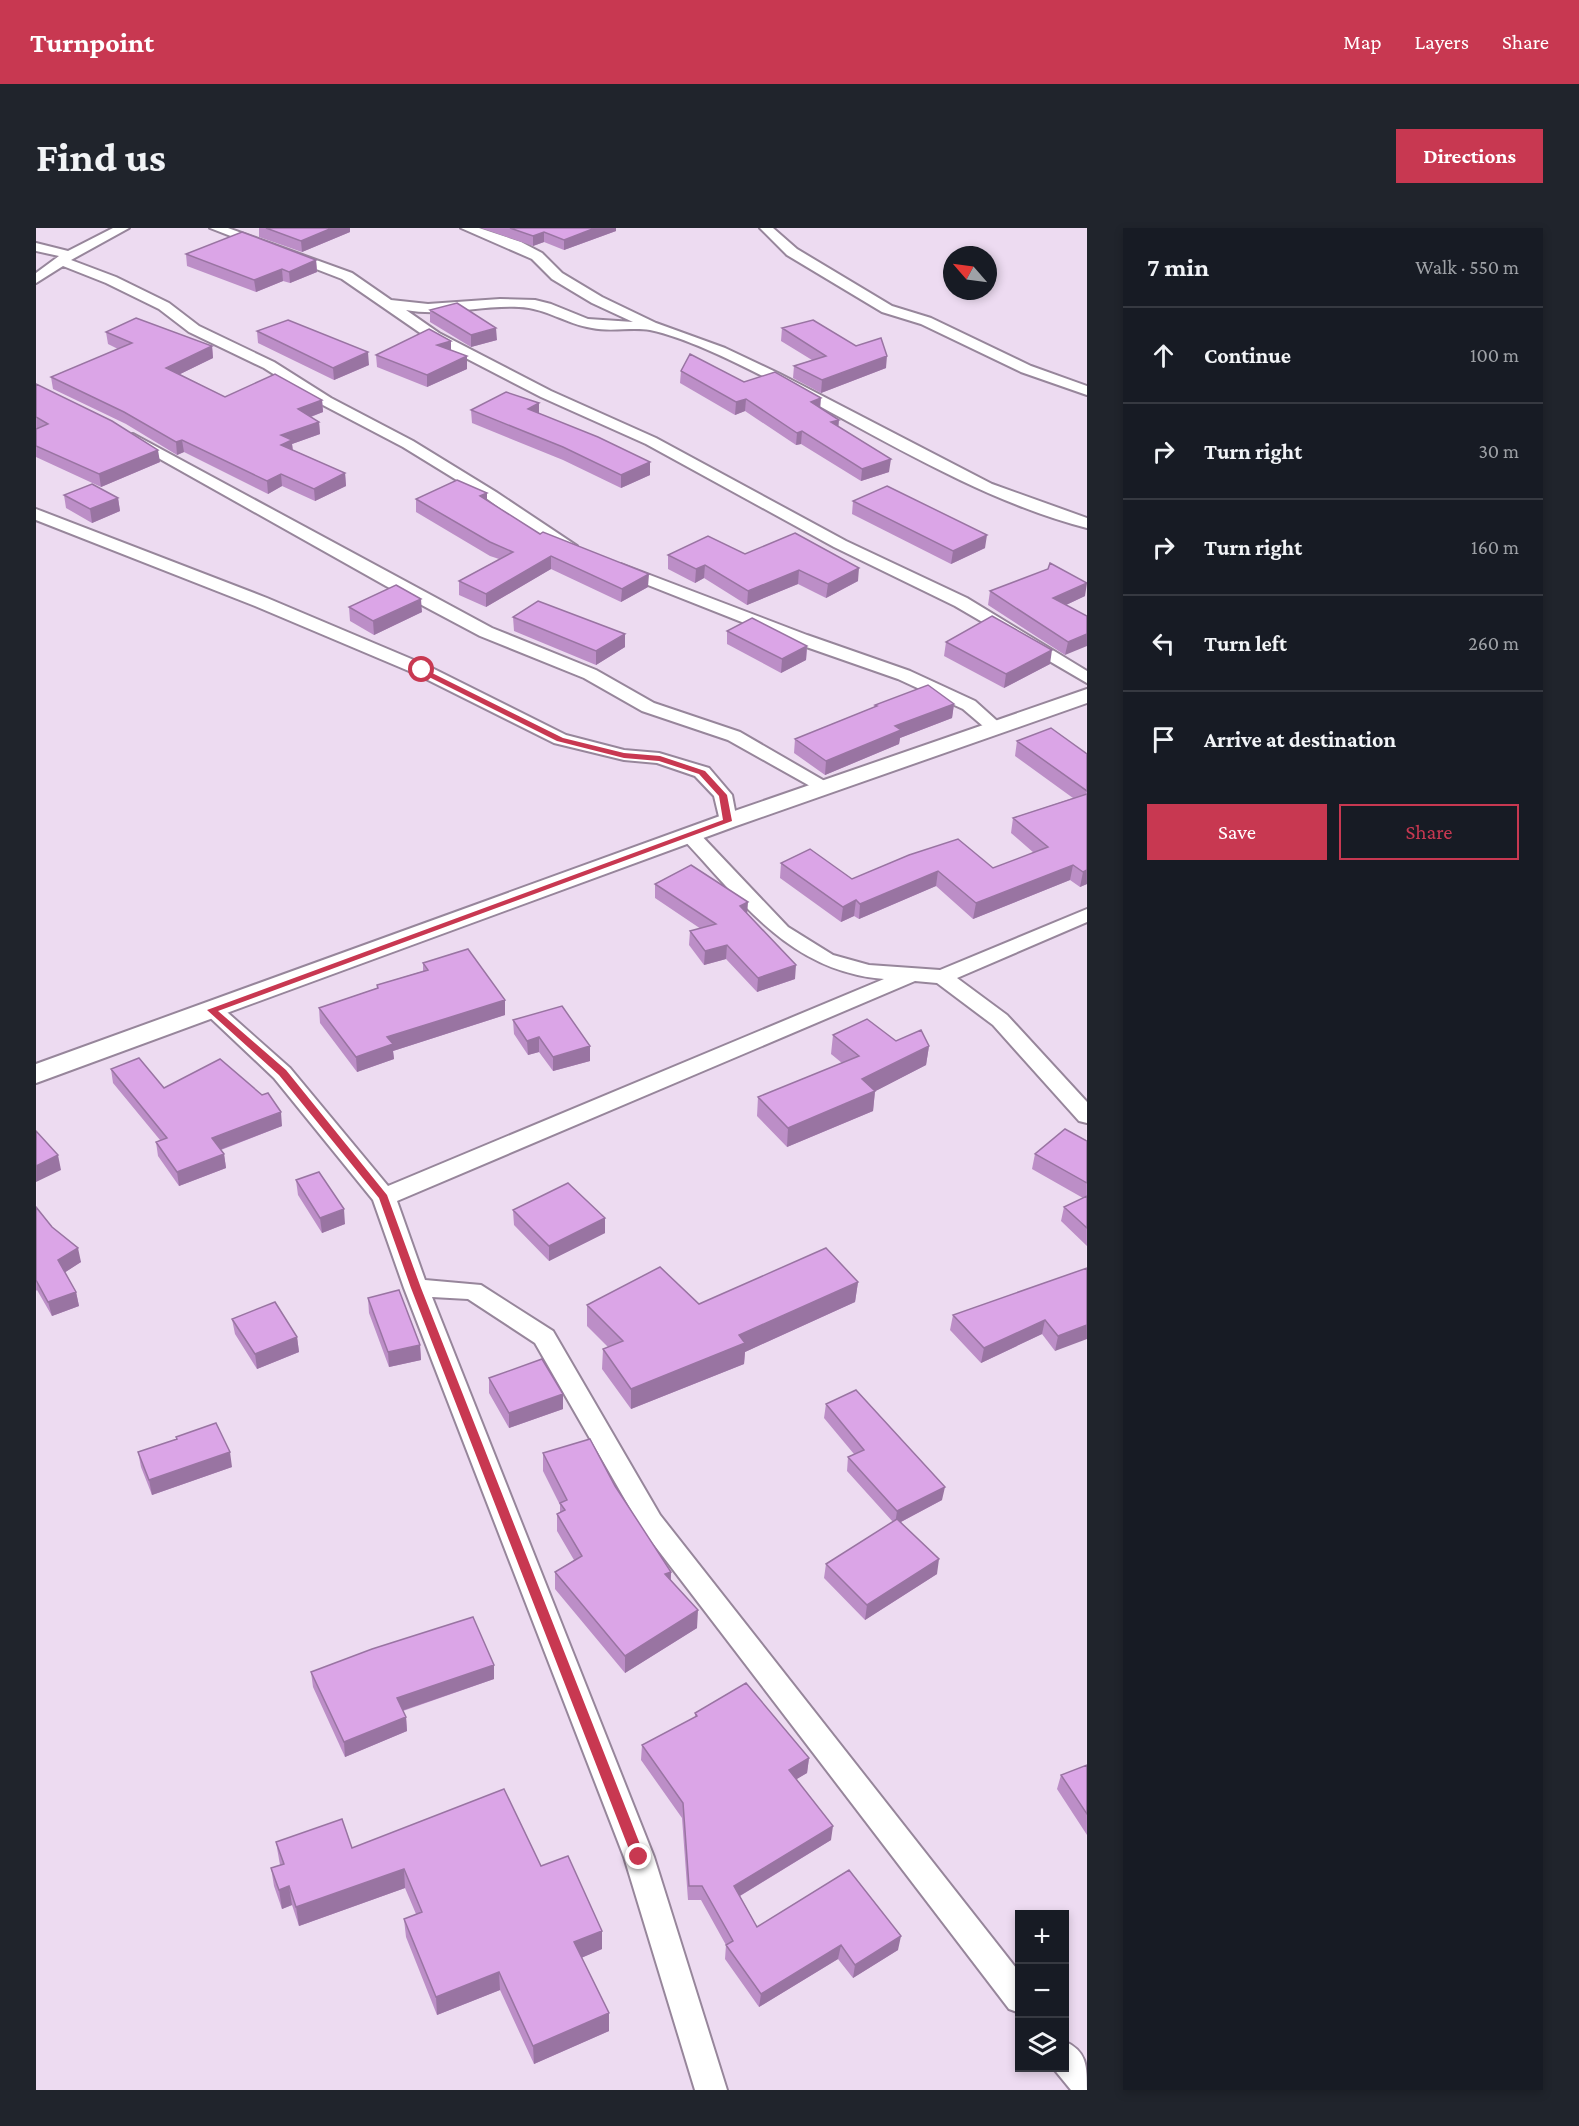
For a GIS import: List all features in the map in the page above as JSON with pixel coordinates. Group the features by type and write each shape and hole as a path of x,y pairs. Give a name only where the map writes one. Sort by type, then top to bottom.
{"street":[{"path":"36,279 66,258 123,228"},
{"path":"216,228 347,276 434,336 546,394 651,441 734,489 840,544 961,602 1087,678"},
{"path":"467,228 516,245 537,256 558,276 601,302 651,326 720,351 775,377 987,488 1087,523"},
{"path":"766,228 792,252 887,309 926,321 1026,369 1087,391"},
{"path":"36,247 66,258 164,306 194,329 269,365 326,400 408,444 491,495 548,536 586,554"},
{"path":"386,303 418,309 487,303 601,302"},
{"path":"538,304 582,322 603,326 651,326"},
{"path":"120,429 147,447 392,583 486,632 590,674 648,707 734,736 826,787"},
{"path":"36,514 261,602 411,666 560,739 624,755 660,758 702,772 723,795 728,821"},
{"path":"607,563 801,639 904,675 969,705 996,728"},
{"path":"36,1074 728,821 1087,696"},
{"path":"690,835 781,932 826,959 868,971 909,976 942,976 1087,915"},
{"path":"384,1197 909,976"},
{"path":"942,976 1000,1020 1087,1116"},
{"path":"212,1010 282,1072 384,1197 416,1288 639,1857 711,2090"},
{"path":"416,1288 473,1291 544,1337 651,1522 1015,1992"},
{"path":"1069,2061 1087,2085"}],"building":[{"path":"266,228 332,228 301,241"},
{"path":"510,228 595,228 564,240 544,232 533,236"},
{"path":"242,232 316,260 289,272 282,269 254,280 186,254"},
{"path":"457,303 496,328 471,335 430,310"},
{"path":"136,318 212,346 166,368 225,397 275,374 322,400 298,409 319,422 281,435 292,440 281,445 345,473 314,489 281,474 267,481 182,440 176,442 124,412 51,377 132,343 106,332"},
{"path":"288,320 368,352 333,368 257,331"},
{"path":"813,320 856,346 881,338 887,356 822,380 794,366 826,356 782,328"},
{"path":"429,329 451,341 437,345 467,356 427,375 376,355"},
{"path":"690,354 744,382 775,372 821,398 811,402 839,420 831,422 891,459 862,469 802,431 797,433 746,399 736,402 681,371"},
{"path":"36,384 112,421 158,450 99,474 36,446 36,429 48,424 36,417"},
{"path":"506,392 539,403 528,409 598,437 650,462 621,475 563,447 471,410"},
{"path":"457,480 487,493 480,496 540,534 543,532 649,574 622,589 551,556 486,594 459,581 513,552 490,542 416,499"},
{"path":"92,484 118,498 90,509 64,495"},
{"path":"887,486 987,535 953,551 853,501"},
{"path":"795,533 859,568 828,584 799,570 748,591 705,565 696,569 668,555 708,536 745,554"},
{"path":"1050,563 1087,583 1053,598 1087,616 1087,634 1068,642 990,591 1048,569"},
{"path":"396,585 421,599 373,621 349,607"},
{"path":"538,601 625,634 596,651 513,617"},
{"path":"992,616 1052,650 1006,674 946,642"},
{"path":"752,618 807,646 782,659 727,631"},
{"path":"928,685 954,704 895,726 901,730 826,761 795,739 877,706 875,705"},
{"path":"1051,728 1087,754 1087,791 1017,741"},
{"path":"1087,794 1087,870 1083,872 1073,865 976,903 938,871 860,904 856,900 843,907 781,863 810,849 852,879 909,855 958,839 993,868 1048,847 1013,818"},
{"path":"691,865 748,902 740,906 796,965 758,978 727,945 705,951 690,931 716,924 655,884"},
{"path":"468,949 505,1000 387,1037 393,1044 356,1057 319,1008 378,988 377,985 428,970 423,963"},
{"path":"562,1006 590,1046 553,1057 539,1037 527,1041 513,1020"},
{"path":"867,1019 896,1041 921,1030 929,1046 862,1079 875,1091 788,1128 758,1097 859,1056 833,1035"},
{"path":"139,1058 164,1088 220,1059 262,1095 268,1093 281,1112 212,1138 224,1154 177,1172 156,1142 167,1138 111,1069"},
{"path":"1065,1129 1087,1141 1087,1183 1035,1154"},
{"path":"36,1131 58,1155 36,1166"},
{"path":"319,1172 344,1209 320,1218 296,1180"},
{"path":"568,1183 605,1218 549,1246 513,1210"},
{"path":"1087,1196 1087,1228 1064,1207"},
{"path":"36,1207 52,1227 78,1248 58,1260 76,1292 48,1302 36,1280"},
{"path":"826,1248 858,1282 739,1335 745,1343 631,1389 603,1349 623,1341 587,1305 660,1267 699,1304"},
{"path":"1087,1268 1087,1325 1058,1336 1045,1320 984,1348 953,1315"},
{"path":"399,1290 420,1345 388,1352 368,1298"},
{"path":"275,1302 297,1337 255,1354 232,1319"},
{"path":"542,1359 563,1394 509,1413 489,1378"},
{"path":"856,1390 945,1487 897,1511 848,1457 864,1450 826,1404"},
{"path":"216,1423 230,1452 149,1480 138,1452"},
{"path":"590,1439 615,1486 671,1572 665,1574 698,1610 625,1656 555,1572 582,1556 557,1514 565,1510 560,1503 567,1500 543,1453"},
{"path":"897,1519 939,1559 867,1605 826,1564"},
{"path":"473,1617 494,1665 397,1698 406,1717 344,1742 311,1672 372,1649"},
{"path":"746,1683 809,1758 789,1770 833,1826 734,1886 757,1927 849,1870 901,1936 855,1965 841,1945 761,1994 726,1945 733,1941 702,1886 689,1886 683,1803 642,1745 697,1716 695,1713"},
{"path":"1087,1765 1087,1814 1061,1775"},
{"path":"504,1789 541,1866 568,1856 602,1931 574,1942 609,2013 533,2046 499,1972 436,1997 404,1919 422,1912 404,1869 296,1907 289,1886 279,1890 271,1868 284,1864 276,1842 342,1819 352,1848"}],"route":[{"path":"422,670 560,739 624,755 660,758 702,772 723,795 728,821 212,1010 282,1072 384,1197 416,1288 639,1857"}]}
